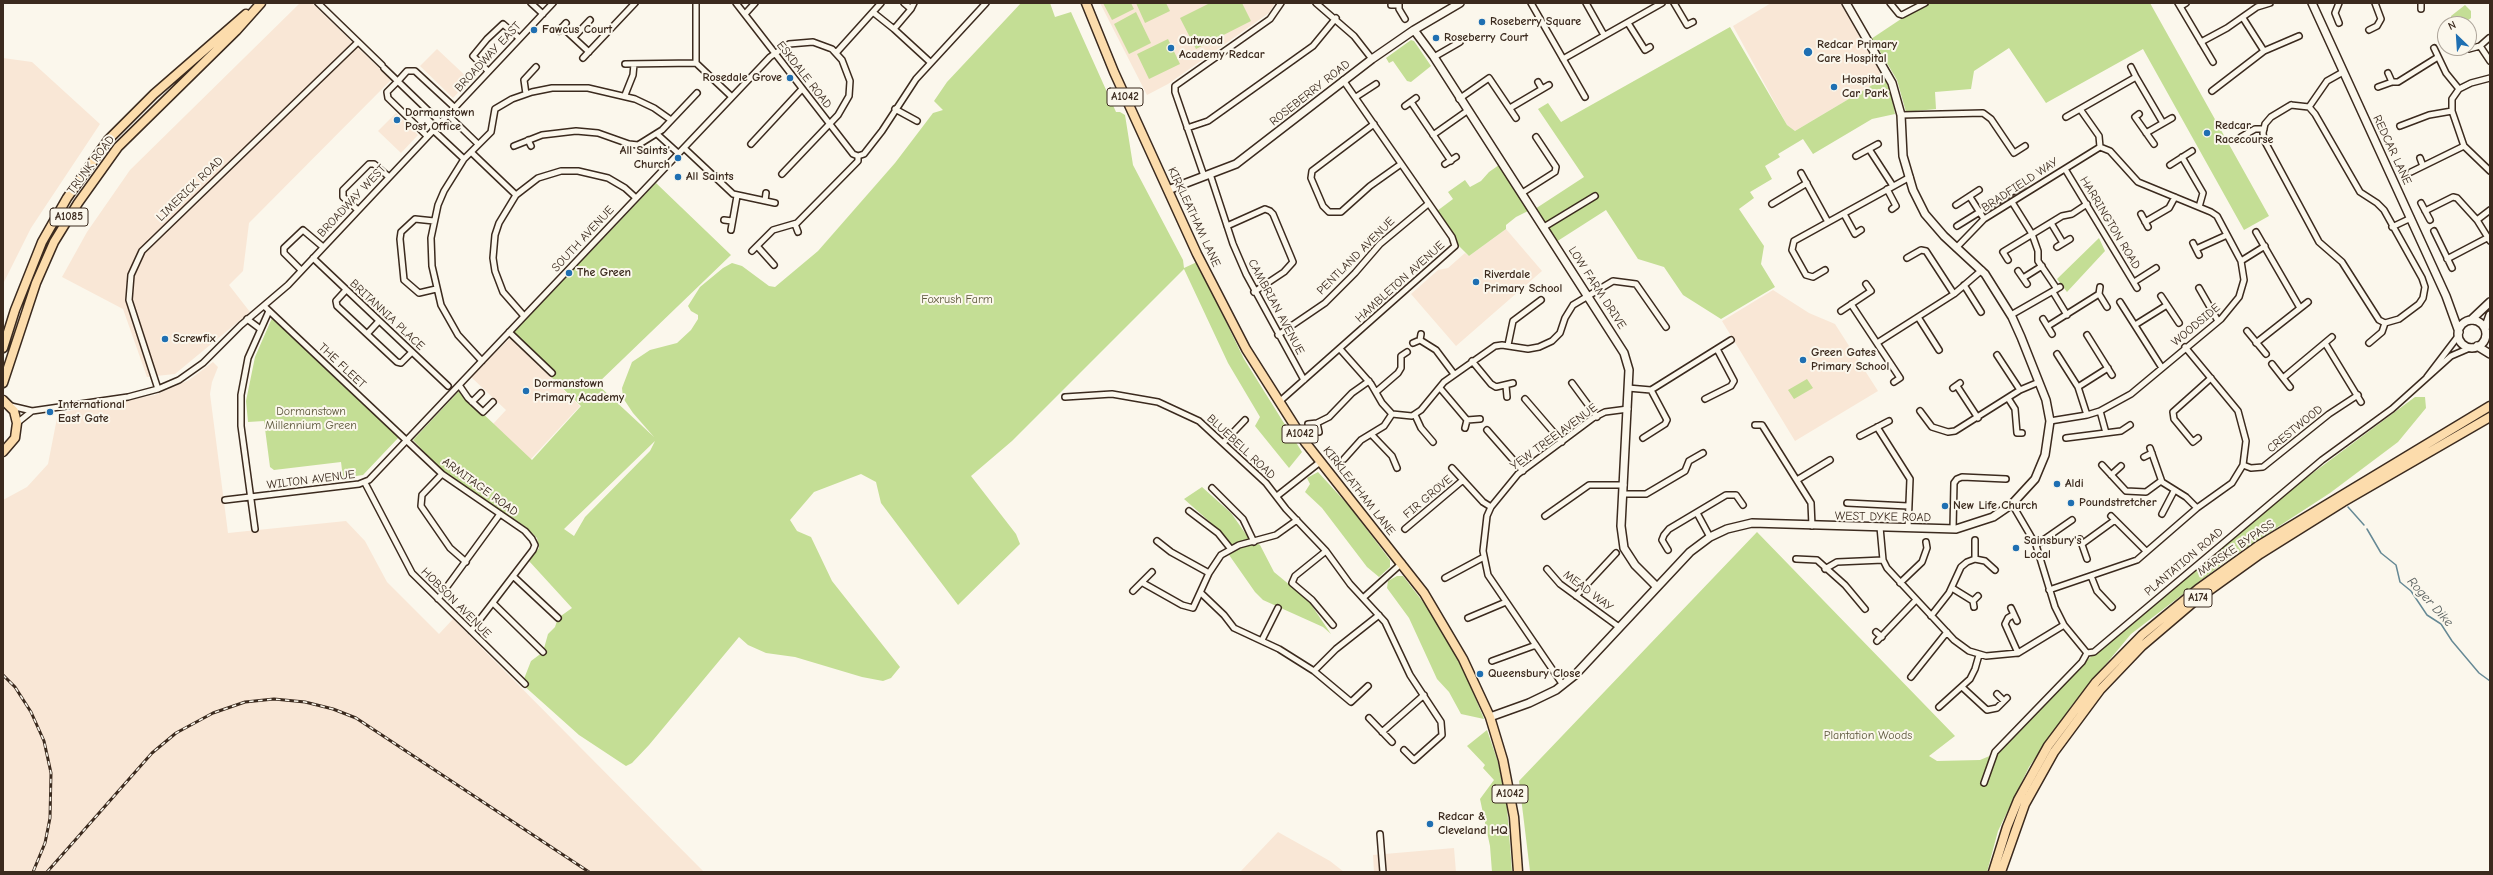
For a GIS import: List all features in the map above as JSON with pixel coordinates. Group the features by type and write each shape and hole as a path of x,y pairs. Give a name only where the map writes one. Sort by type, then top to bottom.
{"main road":[{"name":"TRUNK ROAD","path":"3,348 15,310 42,242 67,198 108,140 154,94 260,3"},
{"name":"TRUNK ROAD","path":"3,383 36,283 54,242 78,203 118,147 236,31 260,3"},
{"name":"KIRKLEATHAM LANE","path":"1086,3 1107,56 1168,190 1230,320 1279,402 1320,462 1402,564 1443,622 1474,681 1490,717 1503,760 1514,817 1518,872"},
{"path":"3,452 15,438 17,424 5,401"},
{"name":"MARSKE BYPASS","path":"1993,872 2007,827 2018,800 2048,746 2096,682 2142,635 2198,589 2258,546 2327,502 2490,406"},
{"name":"MARSKE BYPASS","path":"2001,872 2025,804 2054,752 2100,690 2142,646 2196,600 2266,550 2343,502 2490,417"}],"street":[{"path":"318,3 440,122"},
{"path":"531,3 543,14"},
{"name":"BROADWAY EAST","path":"454,107 553,3"},
{"path":"583,58 635,3"},
{"path":"696,3 696,63"},
{"name":"ESKDALE ROAD","path":"736,3 852,154 858,156"},
{"path":"745,14 755,3"},
{"path":"782,174 843,110 850,89 846,66 836,53 874,13 881,3"},
{"path":"904,3 911,9"},
{"path":"894,29 911,9 914,3"},
{"path":"976,3 981,8"},
{"path":"752,251 773,230 795,224 858,161 858,156 864,154 930,62 986,3"},
{"name":"CAMBRIAN AVENUE","path":"1281,3 1270,19 1175,86 1175,92 1187,128 1254,292 1304,380"},
{"path":"1316,3 1336,18 1354,36 1372,59"},
{"path":"1325,9 1329,3"},
{"name":"ROSEBERRY ROAD","path":"1168,190 1236,164 1372,59 1414,30 1460,3"},
{"path":"1531,3 1585,97"},
{"path":"1586,3 1604,35"},
{"path":"1563,60 1604,35 1662,3"},
{"path":"1674,3 1687,25 1693,22"},
{"name":"WEST DYKE ROAD","path":"1490,717 1529,703 1563,685 1575,675 1690,552 1710,537 1740,525 1752,523 1812,526 1953,529 1993,517 2012,504 2035,479 2045,455 2050,421 2039,382 2011,315 1982,270 1956,248 1926,214 1910,177 1903,156 1901,114 1892,83 1846,3"},
{"path":"1890,3 1899,14 1902,15 1925,3"},
{"path":"2186,3 2180,5 2213,62"},
{"path":"2201,42 2243,18 2257,7 2270,3"},
{"name":"REDCAR LANE","path":"2312,3 2411,218 2451,308 2459,333"},
{"path":"2339,3 2335,13 2339,23"},
{"path":"2375,3 2381,16 2379,25"},
{"path":"1391,6 1399,4 1404,18"},
{"path":"874,13 930,62"},
{"path":"1187,128 1208,122 1313,46 1336,18"},
{"path":"2243,18 2264,51"},
{"path":"574,37 590,20"},
{"path":"1628,23 1645,50 1650,47"},
{"path":"488,71 473,56 487,39 503,24 519,38"},
{"path":"2379,25 2384,30"},
{"path":"2369,30 2379,25"},
{"path":"562,27 589,52"},
{"name":"LOW FARM DRIVE","path":"1414,30 1434,57 1459,99 1522,193 1624,353 1629,370 1621,526 1624,548 1635,565 1658,587"},
{"path":"2212,91 2264,51 2299,36"},
{"path":"2477,47 2489,38"},
{"name":"SOUTH AVENUE","path":"406,440 775,53 789,44 804,41 821,44 836,53"},
{"name":"LIMERICK ROAD","path":"158,389 129,300 131,275 142,251 358,42"},
{"path":"1434,57 1460,42"},
{"path":"2480,46 2490,61"},
{"path":"2434,48 2450,78 2459,89"},
{"path":"2378,87 2392,82 2398,82 2408,77 2438,57"},
{"path":"625,64 696,63 732,97"},
{"path":"625,95 633,75 634,64"},
{"path":"526,94 524,80 536,66"},
{"path":"2131,67 2163,123"},
{"path":"427,136 388,98 388,92 407,71 415,71 454,107"},
{"path":"2309,107 2327,81 2343,72"},
{"path":"2388,73 2392,82"},
{"path":"2066,117 2136,77"},
{"path":"1459,99 1489,78 1516,118"},
{"path":"2490,78 2471,82 2459,89 2452,99 2452,111 2464,146 2490,171"},
{"name":"HAMBLETON AVENUE","path":"1279,402 1455,246 1452,236 1428,204 1343,80"},
{"path":"1538,82 1542,89"},
{"path":"1356,97 1376,84"},
{"path":"1510,108 1549,85"},
{"path":"482,361 465,344 449,322 436,288 431,255 434,221 444,191 464,159 491,132 492,115 497,106 526,94 571,87 601,90 625,95 646,104 671,120"},
{"path":"751,144 802,89"},
{"path":"514,146 528,140 560,131 583,131 605,135 633,145 642,143 656,134 697,93"},
{"path":"685,94 690,100"},
{"path":"1405,106 1416,98"},
{"path":"1410,102 1433,135 1453,159 1445,164"},
{"path":"2309,107 2291,105 2271,117 2264,129 2264,140 2319,242 2342,262 2374,315 2385,323"},
{"name":"BROADWAY WEST","path":"32,411 128,397 158,389 183,377 203,363 247,319 264,306 313,258 454,107"},
{"path":"2309,107 2360,192 2377,203 2384,210 2392,227 2422,278 2425,292 2419,304 2399,319 2385,323"},
{"path":"895,109 916,121"},
{"path":"2080,109 2099,136 2100,147"},
{"path":"1433,135 1467,111"},
{"path":"2400,126 2429,115 2452,111"},
{"path":"1901,114 1983,113 1991,118 2014,152 2025,146"},
{"path":"448,114 478,144"},
{"path":"2139,114 2135,117 2154,144"},
{"path":"2415,114 2417,120"},
{"path":"2146,133 2172,118"},
{"path":"1374,124 1312,172 1311,178 1322,206 1329,212 1341,212 1370,186 1401,164"},
{"path":"2244,126 2247,133"},
{"path":"2240,137 2255,128 2264,129"},
{"path":"433,130 464,159"},
{"path":"656,134 678,153"},
{"path":"1522,193 1555,172 1556,167 1536,137"},
{"path":"528,140 531,146"},
{"path":"1856,156 1878,144"},
{"path":"2411,172 2464,146"},
{"name":"BRADFIELD WAY","path":"1956,248 1984,220 2100,147"},
{"name":"WOODSIDE","path":"2050,421 2087,415 2100,411 2131,394 2185,347 2218,321 2239,298 2244,280 2241,261 2217,216 2138,182 2110,151 2100,147"},
{"path":"684,148 727,189 737,196 775,203"},
{"path":"1869,148 1893,186"},
{"path":"2170,165 2192,151"},
{"path":"471,152 516,195"},
{"path":"2182,157 2203,193 2199,207"},
{"path":"2420,158 2422,166"},
{"path":"358,210 344,197 343,190 369,164 374,164 388,177"},
{"name":"HARRINGTON ROAD","path":"2065,168 2137,288"},
{"path":"524,316 503,292 495,271 493,258 495,235 499,223 516,195 538,178 561,171 578,170 608,178 625,188 636,198"},
{"path":"1801,173 1828,222"},
{"path":"1825,270 1813,277 1806,275 1792,250 1794,241 1910,177"},
{"path":"1772,204 1807,183"},
{"path":"1957,226 2023,185"},
{"path":"1887,189 1896,206 1892,209"},
{"path":"1956,205 1979,190"},
{"path":"765,201 766,193"},
{"path":"731,230 737,196"},
{"path":"1544,227 1595,196"},
{"path":"1970,196 1984,220"},
{"path":"2141,214 2146,224 2169,208 2175,197"},
{"path":"2425,211 2453,197 2457,198 2477,220 2488,240 2447,259"},
{"path":"2012,202 2032,234 2042,266 2056,289 2067,314"},
{"path":"2421,203 2430,220"},
{"name":"PENTLAND AVENUE","path":"1278,335 1325,303 1355,273 1380,244 1428,204"},
{"path":"2008,260 2003,252 2062,216 2072,214 2087,204"},
{"path":"1227,226 1265,209 1274,214 1293,262 1284,272 1254,292"},
{"path":"2477,220 2490,210"},
{"path":"1844,214 1855,234 1861,230"},
{"path":"2392,227 2411,218"},
{"path":"434,221 415,219 401,232 400,239 404,280 420,293 436,288"},
{"path":"724,220 732,221"},
{"path":"2051,223 2063,243"},
{"path":"795,224 798,232"},
{"path":"301,270 284,253 284,248 304,230 323,247"},
{"path":"2434,231 2452,268"},
{"path":"2256,232 2300,308"},
{"path":"2196,249 2227,235"},
{"path":"2057,247 2070,239"},
{"path":"2193,242 2200,255"},
{"path":"757,246 774,264"},
{"path":"2241,261 2265,246"},
{"path":"1908,258 1921,250 1926,251 1954,294"},
{"name":"BRITANNIA PLACE","path":"313,258 448,386"},
{"path":"2023,278 2042,266"},
{"path":"2134,282 2156,268"},
{"path":"1877,343 1954,294 1982,270"},
{"path":"2018,271 2027,284"},
{"path":"1392,414 1415,415 1454,374 1495,346 1508,345 1528,348 1539,347 1552,341 1560,333 1568,311 1588,295 1613,281 1636,284 1666,327"},
{"path":"1841,311 1871,290 1866,284"},
{"path":"1964,285 1981,312"},
{"path":"2100,287 2099,294 2107,307"},
{"path":"2199,288 2218,321"},
{"path":"2011,315 2056,289"},
{"path":"346,290 336,304 367,334 399,363 412,352"},
{"path":"2048,326 2099,294"},
{"path":"2161,296 2179,323"},
{"path":"1508,345 1513,321 1541,300"},
{"path":"2120,302 2162,368"},
{"path":"2256,343 2308,302"},
{"path":"2490,302 2469,321 2459,333 2464,344 2490,354"},
{"path":"1851,304 1900,378 1894,382"},
{"path":"2135,325 2167,305"},
{"name":"THE FLEET","path":"264,306 406,440"},
{"name":"REDCAR LANE","path":"2451,308 2459,317 2469,321"},
{"path":"255,530 242,426 241,395 245,368 259,328 269,311"},
{"path":"2475,347 2486,333 2490,315"},
{"path":"1918,317 1939,350"},
{"path":"247,319 259,328"},
{"path":"2043,319 2052,334"},
{"path":"367,334 379,321"},
{"path":"2469,321 2480,322 2490,344"},
{"path":"2369,343 2382,332 2385,323"},
{"path":"509,332 552,373"},
{"path":"2247,332 2266,354"},
{"name":"PLANTATION ROAD","path":"2426,380 2459,333"},
{"path":"1420,340 1421,334"},
{"path":"2087,336 2112,375"},
{"path":"2283,378 2332,337"},
{"path":"1413,343 1420,340"},
{"path":"1420,340 1436,350 1454,374"},
{"path":"1628,388 1651,390 1731,340"},
{"path":"2325,343 2361,402"},
{"path":"2049,590 2137,560 2197,508 2232,483 2243,465 2246,441 2242,422 2231,402 2185,347"},
{"name":"PLANTATION ROAD","path":"1984,783 1995,752 2082,662 2087,653 2094,652 2316,465 2373,424 2426,380 2451,356 2475,347"},
{"path":"1340,349 1369,381 1392,414"},
{"path":"1705,399 1731,386 1734,381 1717,349"},
{"path":"1376,392 1398,373 1401,368 1401,356 1407,352"},
{"path":"2057,354 2078,387 2087,415"},
{"path":"1997,355 2020,390"},
{"path":"1472,361 1491,384 1496,387 1506,386 1513,383"},
{"path":"2272,364 2290,387"},
{"path":"2078,387 2108,368"},
{"path":"2198,438 2193,442 2174,419 2173,412 2211,378"},
{"path":"1308,424 1317,422 1329,416 1352,393 1369,381"},
{"path":"1920,411 1932,427 1948,432 1961,429 2020,390 2039,382"},
{"path":"1572,383 1597,416"},
{"path":"459,385 472,402 483,412 493,402"},
{"path":"1506,386 1507,397"},
{"path":"1957,386 1978,418"},
{"path":"1440,388 1467,420"},
{"path":"1643,438 1665,424 1667,420 1651,390"},
{"path":"472,402 481,393"},
{"name":"BLUEBELL ROAD","path":"1065,397 1112,394 1158,402 1199,421 1277,496 1326,551 1350,584 1379,614 1394,637 1410,675 1441,722 1443,732 1414,760 1404,750"},
{"name":"CRESTWOOD","path":"2243,465 2251,468 2263,467 2315,425 2358,395"},
{"path":"2008,398 2015,409 2017,433 2022,433"},
{"path":"5,401 32,411 17,424"},
{"path":"1526,402 1562,442"},
{"name":"YEW TREE AVENUE","path":"1563,685 1488,575 1484,558 1484,533 1487,516 1491,507 1512,480 1523,471 1597,416 1615,409 1628,409"},
{"path":"2100,411 2106,433"},
{"path":"1344,459 1361,440 1384,426 1392,414"},
{"path":"1415,415 1421,428 1433,442"},
{"path":"1467,420 1480,418"},
{"path":"1223,443 1245,420"},
{"path":"1465,428 1467,420"},
{"path":"1860,436 1889,421"},
{"path":"1317,422 1319,432"},
{"path":"1755,425 1762,425 1811,503 1812,526"},
{"path":"2066,438 2121,431 2130,425"},
{"path":"1877,427 1910,479 1908,528"},
{"path":"1487,430 1493,433 1523,471"},
{"path":"1371,434 1392,456 1397,468"},
{"name":"ARMITAGE ROAD","path":"406,440 442,474 525,531 535,545 513,576"},
{"name":"WILTON AVENUE","path":"225,500 365,483 406,440"},
{"path":"2144,457 2151,451 2161,481 2174,491 2186,497 2197,508"},
{"path":"1623,494 1646,494 1685,471 1689,462 1704,453"},
{"path":"1797,480 1830,460"},
{"path":"1277,496 1320,462"},
{"path":"2102,465 2122,488 2138,493 2146,492 2161,481"},
{"path":"2111,475 2121,466"},
{"path":"1452,468 1483,502 1491,507"},
{"path":"442,474 422,495 421,506 450,548 466,562"},
{"path":"1953,529 1954,483 1957,479 1962,477 2006,479"},
{"name":"FIR GROVE","path":"1405,529 1463,480"},
{"name":"HOBSON AVENUE","path":"365,483 412,573 525,684"},
{"path":"1545,516 1589,485 1624,485"},
{"path":"1212,488 1243,519 1254,542"},
{"path":"2162,514 2168,511 2174,491"},
{"path":"1668,550 1662,540 1664,535 1697,513 1732,493 1742,505"},
{"path":"1848,503 1908,506"},
{"path":"2012,504 2036,545 2049,590 2064,625 2087,653"},
{"path":"1189,512 1218,532 1230,548"},
{"path":"1697,513 1710,537"},
{"path":"438,599 500,514"},
{"path":"2082,544 2113,518 2146,551"},
{"path":"1143,583 1182,605 1193,608 1209,573 1221,555 1230,548 1254,542 1282,532 1297,520"},
{"path":"2036,545 2072,520"},
{"path":"1880,527 1883,560 1886,568 1960,645 1979,655 1996,657 2018,653 2064,625"},
{"path":"2080,539 2087,559"},
{"path":"1157,541 1171,552 1209,573"},
{"path":"1900,583 1918,568 1927,548 1926,542"},
{"path":"1973,543 1976,559"},
{"path":"1927,548 1934,548"},
{"path":"1326,551 1295,576 1292,583 1312,600 1333,625"},
{"path":"1576,596 1616,553"},
{"path":"1446,576 1484,558"},
{"path":"1796,559 1814,559 1845,585 1865,609"},
{"path":"1931,616 1952,588 1961,567 1976,559 1994,565"},
{"path":"1825,569 1837,562 1883,560"},
{"path":"1363,598 1402,564"},
{"name":"MEAD WAY","path":"1547,569 1560,584 1619,627"},
{"path":"1133,591 1143,583 1152,572"},
{"path":"471,631 513,576 558,618"},
{"path":"2091,576 2097,591 2112,607"},
{"path":"1952,588 1973,601 1974,607"},
{"path":"1201,593 1224,615 1234,628 1262,640 1314,671 1351,702 1368,686"},
{"path":"1973,601 1978,596"},
{"path":"1877,641 1916,600"},
{"path":"1468,611 1470,618 1506,602"},
{"path":"2102,606 2107,602"},
{"path":"493,603 543,652"},
{"path":"1262,640 1278,608"},
{"path":"2011,608 2017,621"},
{"path":"1314,671 1342,643 1379,614"},
{"path":"2013,615 2008,618 2005,624 2018,653"},
{"path":"1876,632 1882,637"},
{"path":"1911,677 1947,632"},
{"path":"1496,653 1495,660 1536,645"},
{"path":"1947,708 1941,706 1962,687 1975,669 1979,655"},
{"path":"1911,666 1916,672"},
{"path":"1962,687 1987,710 1997,708 2005,699 1997,694"},
{"path":"1382,732 1424,695"},
{"path":"1369,718 1392,742"},
{"path":"1380,834 1382,872"}],"shaded area":[{"path":"300,3 312,3 391,80 249,223 243,271 229,285 250,312 175,374 147,377 123,309 62,277 87,232 130,170"},
{"name":"Outwood Academy Redcar","path":"1100,3 1275,3 1269,13 1168,84 1147,95"},
{"name":"Redcar Primary Care Hospital","path":"1771,3 1840,3 1884,78 1795,131 1787,125 1733,26"},
{"path":"437,49 470,80 453,98 420,66"},
{"path":"3,58 32,62 100,124 31,228 3,284"},
{"path":"396,113 418,135 401,153 378,131"},
{"name":"Riverdale Primary School","path":"1506,229 1542,271 1456,346 1411,294 1438,270 1448,268 1465,253 1469,256"},
{"name":"Green Gates Primary School","path":"1773,290 1809,313 1835,324 1878,391 1795,441 1722,321"},
{"name":"Dormanstown Primary Academy","path":"510,338 580,406 530,460 493,424 506,410 471,377"},
{"path":"213,362 218,367 212,382 210,394 228,533 346,521 365,541 387,582 439,634 453,619 704,872 3,872 3,500 27,487 48,464 58,413 155,395 189,380"},
{"path":"1278,832 1330,861 1344,872 1240,872"},
{"path":"1454,848 1456,872 1374,872 1373,855"}],"green space":[{"name":"Foxrush Farm","path":"1021,3 1050,3 1055,17 1071,12 1116,112 1120,112 1125,115 1133,165 1183,260 1184,268 1197,262 1244,359 1302,452 1289,468 1255,426 1260,417 1228,363 1184,269 1012,441 971,476 1016,534 1020,544 958,605 881,503 876,482 861,474 814,492 790,520 797,531 811,537 832,581 900,667 891,678 883,681 862,677 795,657 766,653 748,645 739,637 649,745 632,763 626,766 579,735 522,684 531,661 543,652 548,634 555,627 558,618 572,608 529,561 539,548 537,538 526,527 445,474 413,440 459,391 532,460 581,406 551,377 555,373 513,333 656,183 731,255 597,384 654,437 633,413 623,398 622,388 632,362 650,350 677,343 691,330 698,319 698,315 691,311 688,306 700,287 723,268 732,263 742,266 769,286 775,287 818,251 895,163 933,113 943,110 934,101 947,82","holes":["655,441 650,451 585,517 574,536 564,529"]},
{"path":"1103,3 1131,3 1134,9 1112,20"},
{"path":"1136,3 1166,3 1170,11 1145,23"},
{"path":"1210,3 1242,3 1251,21 1196,49 1180,18"},
{"path":"1925,3 2150,3 2269,216 2244,230 2143,49 2046,103 2009,48 1974,71 1971,89 1935,92 1936,109 1906,112 1897,80 1878,48 1868,41"},
{"path":"2465,5 2471,11 2471,16 2451,16"},
{"path":"1136,12 1151,43 1129,54 1114,24"},
{"path":"1730,27 1787,125 1795,131 1884,78 1891,92 1895,114 1872,119 1813,154 1803,139 1778,154 1780,157 1765,166 1772,179 1750,192 1754,198 1739,209 1764,246 1761,264 1775,287 1721,319 1683,295 1664,267 1638,259 1606,210 1556,242 1535,209 1584,177 1538,109 1548,103 1561,122"},
{"path":"1168,39 1180,64 1149,79 1137,54"},
{"path":"1411,40 1414,41 1431,66 1411,82 1407,81 1393,61 1389,63 1386,58"},
{"path":"1499,165 1528,211 1516,217 1506,225 1506,229 1469,256 1457,244 1455,236 1437,211 1453,199 1448,192 1465,180 1470,187 1481,181 1489,172"},
{"path":"2099,238 2105,251 2067,292 2057,279"},
{"name":"Dormanstown Millennium Green","path":"272,318 399,437 363,475 343,478 341,462 274,470 270,467 264,421 248,422 246,401 255,357"},
{"path":"1807,379 1813,388 1794,399 1788,390"},
{"name":"Plantation Woods","path":"2415,397 2425,397 2426,408 2398,442 2330,493 2230,558 2131,634 2072,705 2029,767 1998,831 1987,872 1530,871 1519,781 1757,532 1955,736 1929,756 1937,761 1980,760 1999,752 2086,661 2178,582 2290,490"},
{"path":"1318,472 1349,506 1390,560 1390,567 1379,577 1367,567 1322,508 1305,492 1310,484 1307,478"},
{"path":"1202,487 1231,513 1248,537 1260,545 1274,572 1308,600 1331,634 1323,627 1263,600 1255,592 1227,552 1233,548 1210,522 1184,499"},
{"path":"1397,576 1403,576 1440,624 1469,683 1484,719 1461,714 1449,692 1437,679 1409,618 1387,588 1388,581"},
{"path":"1487,730 1498,762 1507,807 1512,872 1492,872 1490,846 1480,799 1494,780 1483,768 1485,765 1467,746"}],"waterway":[{"name":"Roger Dike","path":"2348,507 2364,525"},
{"name":"Roger Dike","path":"2367,529 2381,553 2396,565 2400,582 2411,591 2427,615 2441,624 2452,641 2479,673 2490,681"}],"railway":[{"path":"3,675 15,687 31,712 44,741 51,773 50,818 45,843 33,872"},
{"path":"47,872 152,753 176,733 213,713 245,702 274,699 305,702 333,709 356,718 589,872"}],"place":[{"name":"Roseberry Square","path":"1482,22"},
{"name":"Fawcus Court","path":"534,30"},
{"name":"Roseberry Court","path":"1436,38"},
{"name":"Outwood Academy Redcar","path":"1171,48"},
{"name":"Redcar Primary Care Hospital","path":"1808,52"},
{"name":"Rosedale Grove","path":"790,78"},
{"name":"Hospital Car Park","path":"1834,87"},
{"name":"Dormanstown Post Office","path":"397,120"},
{"name":"Redcar Racecourse","path":"2207,133"},
{"name":"All Saints' Church","path":"678,158"},
{"name":"All Saints","path":"678,177"},
{"name":"The Green","path":"569,273"},
{"name":"Riverdale Primary School","path":"1476,282"},
{"name":"Screwfix","path":"165,339"},
{"name":"Green Gates Primary School","path":"1803,360"},
{"name":"Dormanstown Primary Academy","path":"526,391"},
{"name":"International East Gate","path":"50,412"},
{"name":"Aldi","path":"2057,484"},
{"name":"Poundstretcher","path":"2071,503"},
{"name":"New Life Church","path":"1945,506"},
{"name":"Sainsbury's Local","path":"2016,548"},
{"name":"Queensbury Close","path":"1480,674"},
{"name":"Redcar & Cleveland HQ","path":"1430,824"}]}
